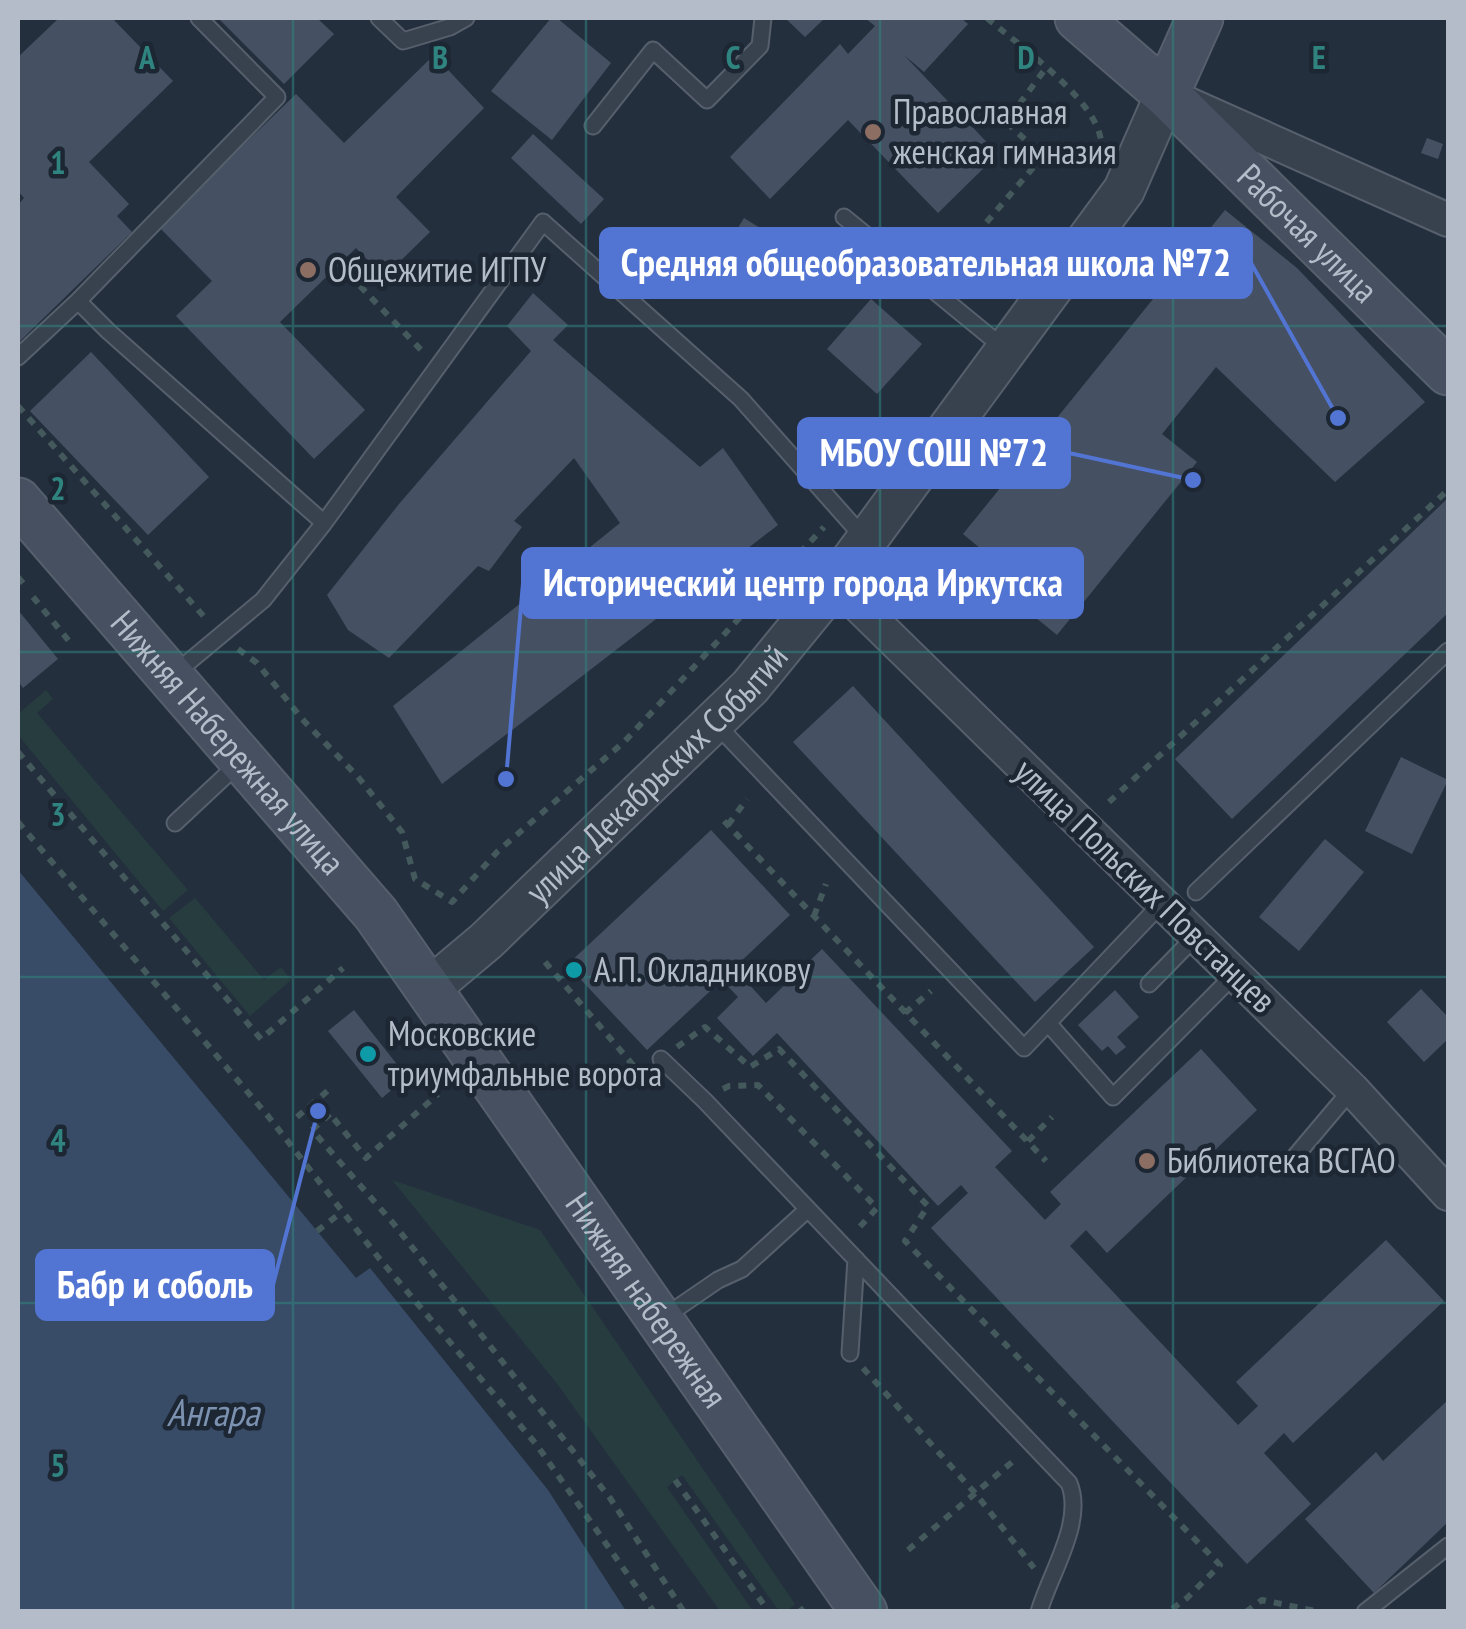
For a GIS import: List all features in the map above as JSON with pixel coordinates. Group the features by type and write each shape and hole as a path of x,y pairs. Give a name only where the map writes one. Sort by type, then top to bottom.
{"main road":[{"name":"Рабочая улица","path":"1078,18 1166,94 1448,372"},
{"path":"1166,94 1200,18"},
{"name":"Нижняя Набережная улица","path":"18,500 376,914 430,988"},
{"name":"Нижняя набережная","path":"430,988 864,1612"}],"street":[{"path":"1166,94 1448,220"},
{"name":"улица Декабрьских Событий","path":"430,988 486,941 750,687 835,583 1124,190 1166,94"},
{"name":"улица Польских Повстанцев","path":"835,583 1352,1089 1448,1194"}],"lane":[{"path":"18,357 277,97 199,18"},
{"path":"379,18 403,41 466,18"},
{"path":"593,126 652,50 707,100 760,46 764,18"},
{"path":"844,216 1005,350"},
{"path":"170,678 263,600 324,523 543,222 741,399 865,538"},
{"path":"78,301 324,523"},
{"path":"1196,892 1448,650"},
{"path":"714,722 1024,1048 1162,902"},
{"path":"175,823 242,761"},
{"path":"1149,984 1196,936"},
{"path":"1048,1023 1113,1097 1235,974"},
{"path":"661,1059 705,1100 1069,1483 1075,1497 1062,1550 1046,1584 1039,1612"},
{"path":"1287,1166 1352,1089"},
{"path":"660,1320 718,1280 742,1269 808,1208"},
{"path":"850,1353 856,1259"},
{"path":"1365,1612 1448,1546"}],"path":[{"path":"930,288 1043,156 1006,122 1046,68"},
{"path":"979,231 1020,275"},
{"path":"360,286 437,368"},
{"path":"1109,802 1448,490"},
{"path":"18,577 26,587"},
{"path":"34,598 74,646"},
{"path":"18,752 261,1039 343,968"},
{"path":"747,799 726,823 1046,1161"},
{"path":"18,822 268,1116 378,1257 536,1444 654,1612"},
{"path":"814,916 826,884"},
{"path":"545,962 640,1074 705,1028 750,1066 779,1049 928,1206 904,1241 1220,1565 1168,1612"},
{"path":"905,1012 931,992"},
{"path":"705,1100 728,1086 758,1085 877,1208 843,1245"},
{"path":"297,1116 332,1087"},
{"path":"438,1094 366,1158 332,1117 312,1130 393,1223 610,1498 684,1612"},
{"path":"1028,1141 1052,1116"},
{"path":"317,1232 338,1215"},
{"path":"850,1353 976,1494 1046,1584"},
{"path":"908,1550 1033,1444"},
{"path":"674,1480 769,1612"},
{"path":"1246,1612 1262,1600 1320,1612"}],"green space":[{"path":"46,690 53,699 37,713 188,890 163,911 18,735 18,714"},
{"path":"195,898 264,980 281,967 291,980 250,1016 169,918"},
{"path":"392,1180 540,1230 795,1604 787,1611 779,1611 682,1475 667,1487 753,1611 720,1611 558,1385"}],"water":[{"name":"Ангара","path":"18,870 356,1278 370,1268 548,1490 626,1611 18,1611"}],"building":[{"path":"59,18 112,18 173,81 89,162 129,204 117,216 132,232 18,343 18,205 24,198 18,191 18,57"},
{"path":"218,18 317,18 334,34 284,84"},
{"path":"551,18 557,18 611,63 552,140 491,91"},
{"path":"785,18 825,18 805,37"},
{"path":"865,18 961,18 968,24 924,72 904,55 998,154 938,213 848,120 770,199 730,157 840,44 848,54 875,26"},
{"path":"434,55 484,108 396,197 430,232 384,277 356,248 280,322 365,410 314,459 176,316 212,281 159,227 296,94 344,143"},
{"path":"533,134 604,199 581,224 511,158"},
{"path":"1427,138 1443,144 1438,159 1421,153"},
{"path":"1225,210 1297,268 1425,402 1335,482 1216,367 1162,434 1197,462 1057,635 981,573 992,558 963,534"},
{"path":"744,218 806,257 786,292 724,251"},
{"path":"533,293 568,325 553,340 700,467 723,448 778,525 442,784 393,706 620,523 574,458 514,521 522,527 489,571 478,566 389,658 348,630 327,595 399,504 531,351 507,326"},
{"path":"871,299 922,344 877,394 827,349"},
{"path":"91,352 209,477 148,535 30,411"},
{"path":"1448,498 1448,613 1232,819 1175,759"},
{"path":"18,610 58,659 23,688 18,681"},
{"path":"853,686 1094,947 1035,1002 793,742"},
{"path":"1401,757 1448,780 1412,854 1365,831"},
{"path":"711,830 790,915 734,968 766,1003 822,949 1012,1151 995,1167 1045,1220 1061,1204 1050,1192 1201,1049 1257,1110 1107,1253 1086,1230 1070,1246 1238,1425 1258,1406 1236,1382 1386,1240 1444,1301 1293,1443 1284,1433 1264,1453 1311,1504 1247,1564 931,1228 968,1193 961,1185 938,1206 777,1033 753,1056 717,1018 738,997 722,980 647,1050 567,965"},
{"path":"1325,839 1364,872 1299,951 1259,917"},
{"path":"1421,989 1448,1017 1448,1039 1424,1062 1387,1022"},
{"path":"1115,990 1139,1017 1117,1037 1126,1047 1116,1055 1108,1046 1102,1051 1078,1025"},
{"name":"Московские триумфальные ворота","path":"354,1010 407,1077 382,1098 328,1031"},
{"path":"1448,1400 1448,1522 1374,1593 1305,1519 1376,1452 1383,1461"}],"place":[{"name":"Православная женская гимназия","path":"873,132"},
{"name":"Общежитие ИГПУ","path":"308,270"},
{"name":"Средняя общеобразовательная школа №72","path":"1338,418"},
{"name":"МБОУ СОШ №72","path":"1193,480"},
{"name":"Исторический центр города Иркутска","path":"506,779"},
{"name":"А.П. Окладникову","path":"574,970"},
{"name":"Московские триумфальные ворота","path":"368,1054"},
{"name":"Бабр и соболь","path":"318,1111"},
{"name":"Библиотека ВСГАО","path":"1147,1161"}]}
